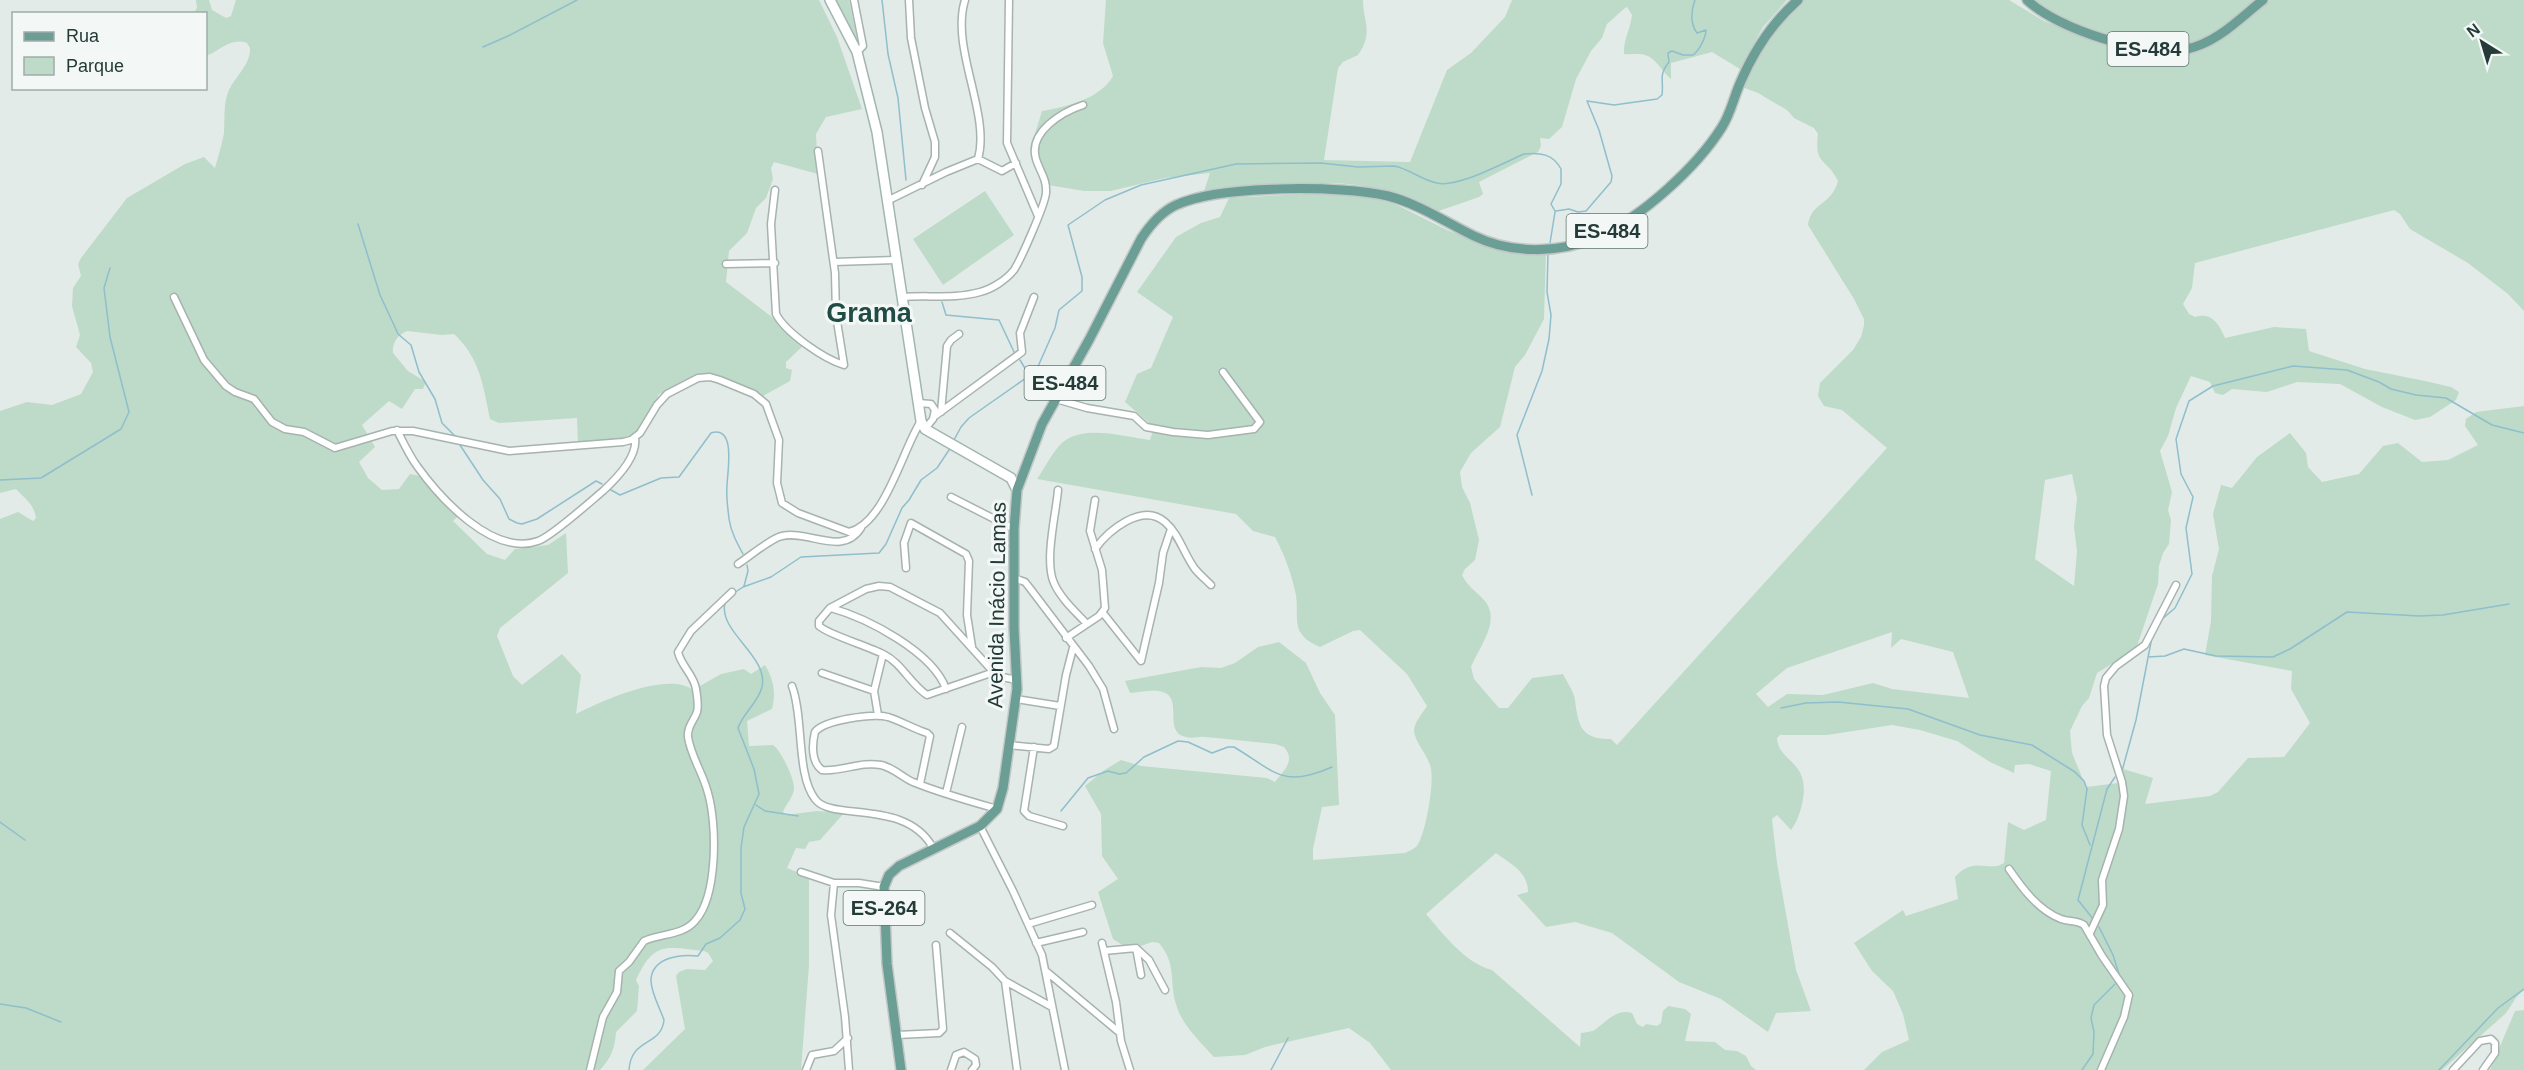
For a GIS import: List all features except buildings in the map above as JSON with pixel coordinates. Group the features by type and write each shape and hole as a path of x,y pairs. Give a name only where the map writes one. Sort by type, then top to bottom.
{"main road":[{"path":"830,0 857,52 877,132 895,260 923,425 1011,478 1017,490"},
{"name":"Avenida Inácio Lamas","path":"997,809 1003,788 1016,699 1014,529 1017,490 1042,424 1151,224 1165,212 1188,200 1234,193 1338,188 1387,196 1425,209 1491,243 1527,250 1560,247 1597,237 1635,214 1669,188 1700,158 1723,126 1741,80 1769,31 1798,0"},
{"name":"ES-484","path":"2027,0 2038,10 2077,28 2126,45 2160,51 2187,49 2214,39 2263,0"},
{"name":"ES-264","path":"901,1070 887,964 884,886 889,875 899,866 980,826 997,809"}],"street":[{"path":"854,0 863,46 857,52"},
{"path":"909,0 911,38 935,142 935,157 922,185"},
{"path":"965,0 962,31 979,126 981,148 978,159"},
{"path":"1009,0 1007,143 1038,216"},
{"path":"902,297 981,292 1001,283 1014,269 1046,195 1045,177 1035,158 1037,140 1066,110 1083,105"},
{"path":"776,190 771,224 778,317 808,345 828,359 844,365 836,315 834,262 818,151"},
{"path":"886,201 946,171 978,159 1002,171 1016,163"},
{"path":"834,262 895,260"},
{"path":"726,264 775,263"},
{"path":"174,297 206,364 230,390 254,399 272,422 285,429 304,432 335,448 397,430 412,430 477,445 520,451 608,444 635,438"},
{"path":"738,564 778,537 792,535 843,542 854,538 879,507 889,490 911,437 923,425 1022,352 1020,333 1034,297"},
{"path":"941,412 948,345 959,334"},
{"path":"1056,399 1087,408 1134,416 1146,427 1173,432 1208,435 1254,429 1260,422 1223,372"},
{"path":"397,430 415,464 453,507 486,533 517,544 540,541 615,479 636,447 635,438 661,398 686,383 702,377 713,378 759,397 766,404 779,440 777,483 782,502 798,513 849,532 863,525"},
{"path":"918,403 933,406 935,416"},
{"path":"1058,490 1051,537 1053,578 1064,598 1087,624"},
{"path":"951,497 1014,529"},
{"path":"1066,638 1103,613 1106,600 1102,570 1090,531 1095,500"},
{"path":"1095,549 1103,537 1119,524 1132,519 1157,517 1171,529 1195,569 1211,585"},
{"path":"906,568 904,543 911,524 966,554 969,561 968,621 972,647"},
{"path":"1103,613 1141,661 1159,583 1163,553 1171,529"},
{"path":"1014,578 1025,582 1103,689 1114,729"},
{"path":"2090,933 2103,905 2102,880 2119,829 2124,796 2122,782 2107,735 2104,686 2106,678 2116,666 2145,645 2176,585"},
{"path":"994,672 932,695 925,694 896,662 883,654 820,628 819,621 828,610 871,587 887,586 940,613 994,672 1001,678 1017,680"},
{"path":"590,1070 603,1017 617,992 619,971 629,962 644,940 675,933 692,924 701,912 708,894 714,858 711,807 706,785 692,754 688,738 688,728 698,706 696,687 678,652 691,631 732,592"},
{"path":"828,610 865,619 902,642 934,668 946,689"},
{"path":"1009,744 1049,749 1054,746 1073,648"},
{"path":"878,715 874,691 883,654"},
{"path":"822,673 874,691"},
{"path":"792,686 799,708 800,740 809,789 817,802 829,809 876,814 916,827 928,838 933,848"},
{"path":"1016,699 1060,706"},
{"path":"920,784 928,752 929,735 890,717 878,715 823,724 814,734 814,757 820,769 824,771 857,764 876,764 893,769 920,784 997,809"},
{"path":"945,793 962,727"},
{"path":"1034,747 1024,811 1029,816 1063,826"},
{"path":"980,826 1028,924 1047,972 1065,1070"},
{"path":"2009,868 2031,898 2061,919 2080,922 2090,933 2102,956 2129,995 2124,1017 2101,1070"},
{"path":"801,872 834,883 884,886"},
{"path":"834,883 831,915 848,1038 849,1070"},
{"path":"1028,924 1092,905"},
{"path":"1036,943 1083,932"},
{"path":"950,933 992,967 1005,981 1052,1007"},
{"path":"1102,943 1124,1055 1130,1070"},
{"path":"897,1035 939,1033 943,1029 936,945"},
{"path":"1104,951 1136,948 1149,960 1165,990"},
{"path":"1136,948 1141,975"},
{"path":"1047,972 1120,1033"},
{"path":"1005,981 1017,1070"},
{"path":"806,1070 812,1055 834,1051 848,1038"},
{"path":"2453,1070 2480,1041 2491,1039 2495,1042 2495,1053 2483,1070"},
{"path":"951,1070 956,1055 964,1052 975,1059 976,1065 972,1070"}],"green space":[{"path":"196,0 209,0 212,10 226,18 231,16 236,0 819,0 837,37 862,109 826,117 816,134 818,174 774,162 771,168 773,179 766,198 756,208 747,233 729,251 726,282 806,343 786,362 786,368 792,370 790,381 761,397 699,375 659,394 635,445 578,445 577,418 499,423 490,419 479,373 463,343 454,334 407,331 396,339 393,353 408,371 426,382 423,389 415,389 402,409 389,401 362,425 375,447 359,462 368,478 382,490 399,489 410,474 420,476 458,516 453,521 487,554 505,560 515,549 548,545 566,533 568,573 500,628 497,636 513,676 522,685 562,654 581,675 576,714 634,690 667,684 682,685 693,690 721,674 744,669 751,674 765,665 774,692 772,709 747,721 749,746 773,745 790,772 794,789 783,812 786,815 817,811 844,813 820,840 809,842 805,849 796,848 787,868 809,877 809,965 801,1070 643,1070 685,1029 676,976 687,969 705,970 713,961 704,951 670,948 655,953 642,967 636,980 639,986 637,1011 616,1032 612,1052 600,1070 0,1070 0,519 18,512 33,521 36,518 31,505 16,489 0,493 0,411 27,402 52,405 81,394 93,372 91,363 76,347 80,335 72,306 73,288 81,276 78,264 81,258 127,198 185,164 204,157 215,168 224,135 227,95 248,59 250,48 247,43 235,42 207,56 207,12 195,12 197,8"},
{"path":"831,0 849,0 861,56"},
{"path":"1106,0 1363,0 1366,40 1358,55 1343,62 1338,68 1324,160 1410,162 1447,70 1471,53 1505,17 1512,0 1787,0 1763,27 1740,69 1712,52 1671,63 1671,79 1649,57 1640,54 1624,54 1632,15 1627,7 1625,8 1607,24 1602,38 1591,51 1576,79 1562,127 1549,139 1540,138 1541,146 1538,152 1479,182 1483,194 1479,197 1433,213 1382,190 1338,183 1293,184 1203,194 1210,173 1165,178 1111,191 1084,191 1048,185 1033,140 1042,111 1082,101 1100,91 1113,76 1103,43"},
{"path":"1800,0 2009,0 2044,21 2085,38 2128,50 2169,56 2194,52 2217,42 2270,0 2524,0 2524,311 2508,294 2468,263 2410,229 2400,214 2394,210 2195,263 2192,288 2183,304 2189,314 2195,317 2206,316 2214,320 2225,338 2274,327 2306,329 2309,351 2365,369 2451,387 2459,392 2456,400 2430,417 2415,420 2382,407 2340,384 2297,382 2267,392 2232,389 2223,395 2215,393 2210,382 2191,376 2160,451 2172,492 2168,510 2171,520 2169,544 2163,553 2159,566 2158,584 2136,649 2097,673 2089,698 2082,706 2070,731 2072,753 2086,787 2118,783 2113,766 2153,778 2145,804 2210,796 2218,792 2248,758 2284,757 2310,723 2291,689 2292,671 2205,655 2211,621 2212,576 2219,549 2213,514 2221,485 2232,488 2257,457 2290,433 2306,453 2308,467 2322,482 2359,474 2383,446 2398,443 2422,462 2448,460 2478,445 2465,426 2466,419 2476,412 2524,406 2524,990 2505,1014 2442,1070 1864,1070 1882,1052 1909,1040 1903,1014 1893,991 1872,971 1854,943 1903,910 1906,916 1958,899 1955,877 1962,870 1975,866 1998,866 2004,863 2008,822 2024,830 2046,820 2051,771 2029,764 2015,765 2014,773 1990,762 1957,741 1920,730 1892,725 1827,735 1780,735 1777,738 1783,753 1799,770 1804,790 1799,814 1791,830 1777,815 1772,819 1777,863 1796,970 1811,1011 1776,1013 1768,1032 1721,999 1679,982 1612,933 1575,922 1546,927 1517,895 1528,892 1522,874 1496,853 1426,914 1464,955 1492,970 1580,1047 1581,1033 1595,1030 1617,1014 1632,1013 1637,1024 1643,1027 1646,1024 1657,1026 1661,1023 1663,1011 1668,1006 1685,1009 1691,1014 1685,1041 1715,1042 1725,1050 1737,1051 1746,1056 1756,1070 1391,1070 1370,1043 1349,1028 1265,1047 1245,1055 1214,1057 1182,1019 1174,996 1168,958 1159,943 1152,942 1130,950 1113,939 1098,892 1118,879 1102,856 1101,814 1085,786 1121,760 1141,766 1267,778 1275,782 1289,761 1284,747 1275,744 1203,737 1188,738 1179,734 1175,729 1172,701 1169,696 1156,691 1130,693 1125,681 1201,667 1221,668 1235,663 1258,647 1279,642 1306,663 1320,693 1335,715 1339,805 1322,807 1313,849 1313,860 1405,853 1417,846 1428,808 1432,776 1428,759 1414,731 1417,721 1427,706 1407,674 1360,630 1353,631 1320,647 1305,638 1299,629 1296,596 1291,577 1275,537 1253,531 1236,514 1037,479 1058,447 1071,437 1104,433 1150,440 1154,427 1125,402 1137,374 1151,368 1173,317 1137,292 1176,237 1201,223 1220,217 1229,198 1343,192 1393,203 1449,231 1488,246 1546,252 1544,319 1525,355 1515,367 1500,427 1471,453 1460,472 1462,487 1470,503 1479,540 1475,560 1462,575 1469,586 1484,600 1491,616 1487,634 1471,667 1474,679 1499,708 1508,708 1532,678 1563,674 1573,694 1583,729 1593,737 1611,739 1617,745 1887,448 1842,410 1824,406 1818,396 1820,383 1853,350 1861,337 1864,319 1808,225 1813,212 1831,195 1838,181 1834,173 1819,157 1818,134 1814,128 1794,118 1787,110 1758,93 1742,87 1759,50","holes":["2072,474 2077,498 2074,527 2077,551 2074,586 2035,559 2045,480","1892,632 1891,648 1901,639 1953,652 1969,698 1892,689 1873,683 1823,695 1787,694 1768,707 1756,694 1787,668"]},
{"path":"2023,0 2257,0 2226,26 2206,38 2184,45 2161,47 2113,38"},
{"path":"985,191 1014,235 943,285 913,239"},
{"path":"2524,1010 2524,1070 2490,1070 2515,1011"}],"waterway":[{"path":"483,47 577,0"},
{"path":"882,0 888,54 898,98 906,180"},
{"path":"1556,211 1569,209 1578,212 1586,211 1611,182 1612,176 1599,130 1587,101 1614,105 1657,99 1662,95 1662,74 1669,62 1668,53 1672,51 1683,55 1693,55 1705,36 1706,30 1697,33 1693,25 1692,12 1695,0"},
{"path":"954,440 969,418 1036,371 1055,328 1059,310 1082,291 1082,277 1068,225 1105,200 1141,185 1236,164 1321,163 1358,167 1394,166 1431,182 1446,184 1480,174 1524,154 1535,153 1550,157 1561,169 1561,184 1551,204 1555,211"},
{"path":"1550,243 1555,212"},
{"path":"358,224 380,295 398,334 411,345 419,372 435,399 442,423 456,437"},
{"path":"1532,495 1517,435 1542,371 1549,339 1551,315 1547,292 1548,254"},
{"path":"0,480 41,478 121,429 129,412 110,337 104,288 110,268"},
{"path":"942,302 946,315 999,320 1015,354"},
{"path":"1020,360 1029,375"},
{"path":"2161,620 2175,608 2192,574 2186,528 2193,497 2181,474 2176,439 2189,401 2213,386 2293,366 2347,370 2391,389 2416,395 2446,398 2492,425 2524,433"},
{"path":"611,490 620,495 661,478 679,477 711,433 719,432 724,436 729,452 727,494 730,524 743,554"},
{"path":"460,445 483,480 500,499 509,519 517,523 522,524 537,519 596,481 602,484"},
{"path":"734,593 743,587 771,577 801,557 879,553 886,544 902,508 921,480 937,468 951,447"},
{"path":"744,586 748,571 747,565"},
{"path":"629,1070 635,1052 658,1035 662,1029 664,1020 651,984 653,972 657,966 669,958 698,956 706,944 720,938 740,920 745,909 741,893 741,848 744,827 759,794 754,769 738,728 760,693 762,676 752,654 729,624 725,614 725,603"},
{"path":"2148,657 2165,656 2184,649 2216,656 2273,657 2290,649 2347,612 2443,615 2509,604"},
{"path":"2122,771 2136,720 2152,637"},
{"path":"1781,708 1806,703 1838,702 1908,709 1980,735 2032,745 2075,772 2084,781 2087,789 2082,825 2090,845"},
{"path":"1061,811 1088,778 1108,771 1126,773 1144,757 1178,741 1188,742 1212,753 1234,747 1270,770 1290,777 1302,777 1332,767"},
{"path":"2093,919 2078,900 2107,789 2115,777"},
{"path":"756,805 765,811 798,816"},
{"path":"0,822 25,840"},
{"path":"2099,927 2113,955 2119,974"},
{"path":"2082,1070 2093,1054 2094,1032 2091,1018 2094,1005 2115,984"},
{"path":"2439,1070 2498,1008 2524,989"},
{"path":"0,1004 26,1008 61,1022"},
{"path":"1271,1070 1288,1038"}],"district":[{"name":"Grama","path":"869,313"}]}
